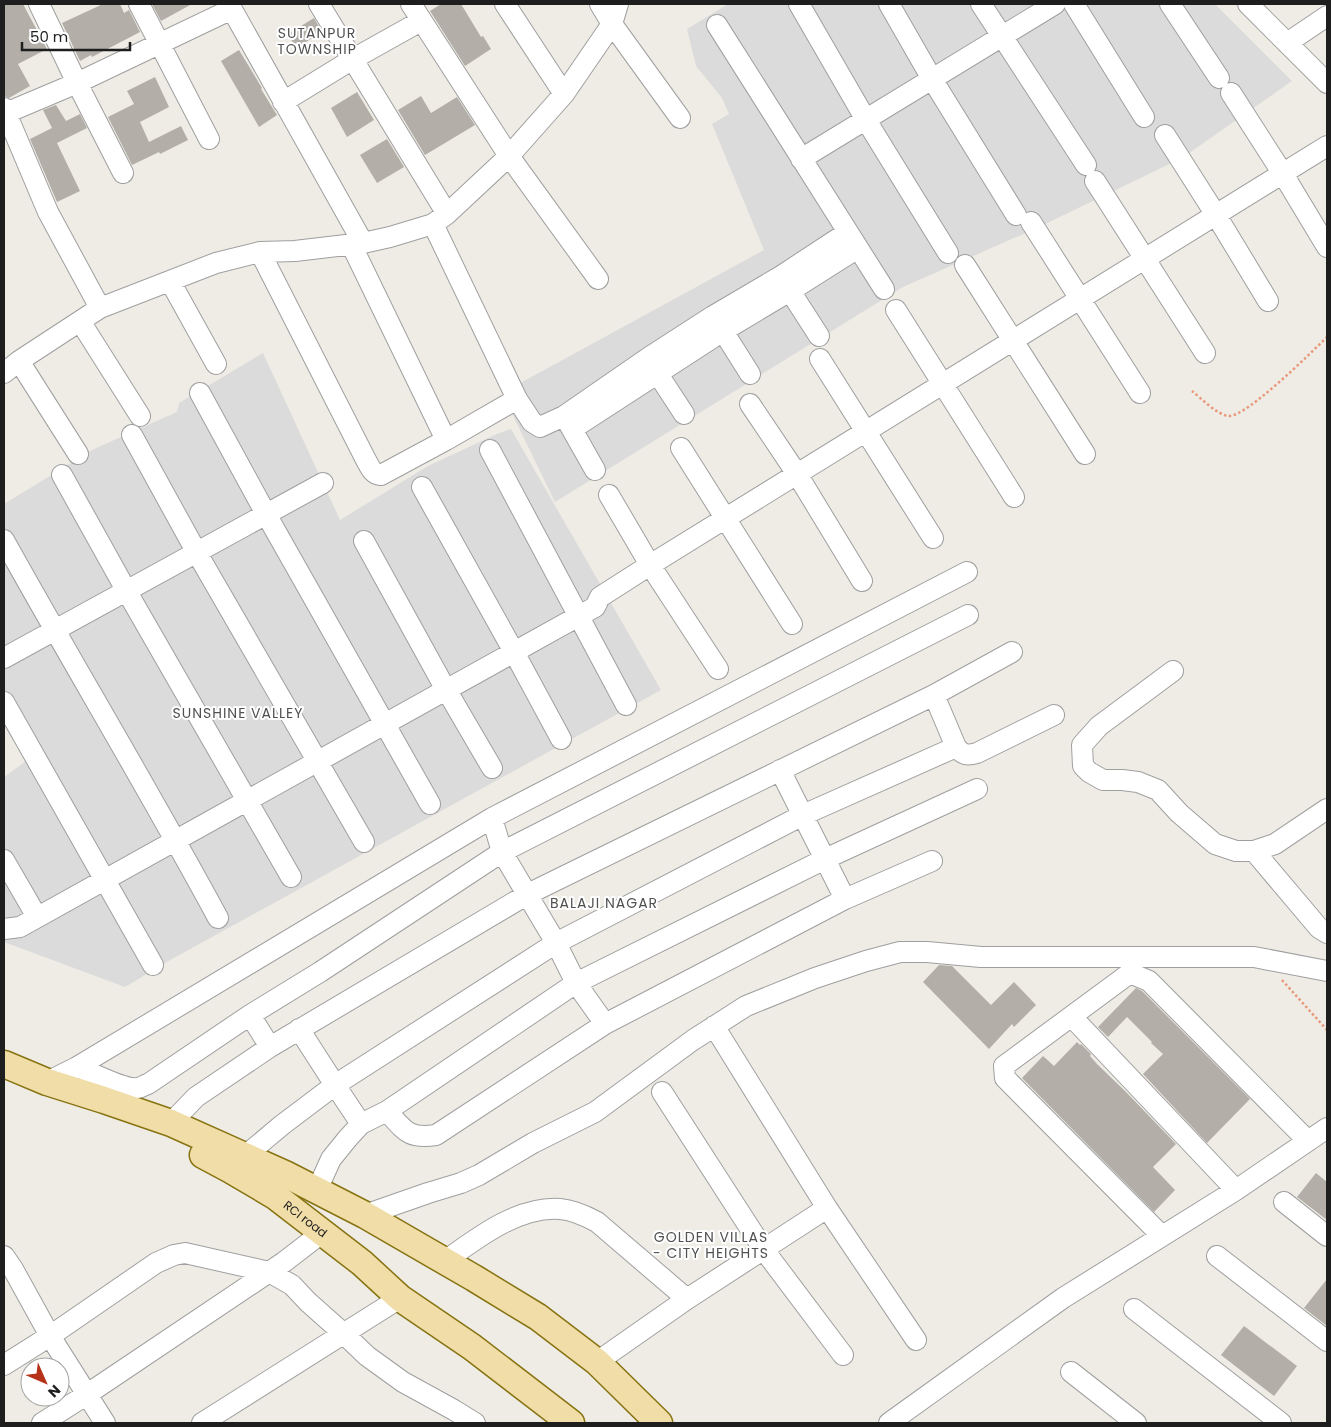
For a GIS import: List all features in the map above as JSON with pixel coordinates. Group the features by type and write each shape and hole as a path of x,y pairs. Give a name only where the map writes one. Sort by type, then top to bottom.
{"main road":[{"path":"4,1064 47,1082 171,1123 317,1190 365,1215 538,1317 597,1362 659,1423"},
{"name":"RCI road","path":"4,1076 35,1085 192,1149 275,1196 362,1263 400,1298 472,1347 571,1423"}],"street":[{"path":"39,4 123,173"},
{"path":"139,4 209,139"},
{"path":"319,4 440,219 517,399 532,422 540,427 568,422 718,324 853,240"},
{"path":"505,4 564,94"},
{"path":"600,4 612,24 680,118"},
{"path":"78,454 11,367 100,308 216,263 260,252 294,251 357,244 390,237 440,219 510,156 564,94 612,24 618,4"},
{"path":"799,4 866,120 948,253"},
{"path":"889,4 932,79 1024,218 1081,299 1140,393"},
{"path":"981,4 1205,353"},
{"path":"801,159 1055,4"},
{"path":"1074,4 1144,117"},
{"path":"1170,4 1283,174 1327,247"},
{"path":"1248,4 1327,83"},
{"path":"100,308 48,212 5,111 77,83 160,43 230,6 283,102 357,244 446,440"},
{"path":"283,102 352,60 416,12 510,156 598,279"},
{"path":"1287,43 1327,16"},
{"path":"717,25 884,289"},
{"path":"1165,135 1268,301"},
{"path":"4,928 11,920 34,912 576,610 589,596 600,597 1327,146"},
{"path":"260,252 372,470 377,474 381,475 517,399"},
{"path":"965,265 1085,454"},
{"path":"170,281 216,364"},
{"path":"786,283 819,336"},
{"path":"896,310 1014,497"},
{"path":"80,321 140,416"},
{"path":"718,324 750,374"},
{"path":"820,358 933,538"},
{"path":"653,366 684,414"},
{"path":"200,393 430,804"},
{"path":"750,404 862,581"},
{"path":"568,422 595,470"},
{"path":"132,435 197,553 364,842"},
{"path":"681,448 792,624"},
{"path":"490,450 626,705"},
{"path":"62,475 291,876"},
{"path":"4,658 323,482"},
{"path":"422,487 561,739"},
{"path":"609,495 650,565 718,669"},
{"path":"4,540 173,835 218,918"},
{"path":"364,541 492,768"},
{"path":"47,1082 77,1067 492,818 968,572"},
{"path":"77,1067 123,1086 140,1088 148,1084 250,1015 320,972 502,852 968,615"},
{"path":"171,1123 196,1097 270,1047 528,894 934,695 1012,652"},
{"path":"1173,670 1099,726 1082,745 1083,766 1089,772 1103,780 1138,782 1158,790 1179,813 1214,844 1236,851 1254,851 1275,844 1327,809"},
{"path":"934,695 956,746 965,755 977,753 1054,715"},
{"path":"4,702 153,965"},
{"path":"244,1156 336,1085 556,943 803,815 956,746"},
{"path":"780,770 845,900"},
{"path":"317,1190 331,1159 361,1124 387,1111 576,983 825,858 977,789"},
{"path":"492,818 502,852 556,943 576,983 605,1024"},
{"path":"1254,851 1319,928 1327,932"},
{"path":"4,860 34,912"},
{"path":"387,1111 411,1135 422,1137 436,1135 605,1024 845,900 932,861"},
{"path":"365,1215 461,1183 479,1175 533,1143 595,1112 693,1040 746,1006 815,978 900,952 927,952 982,958 1254,957 1327,971"},
{"path":"1162,1236 1005,1078 1004,1066 1130,974 1149,981 1308,1142"},
{"path":"250,1015 270,1047"},
{"path":"1072,1017 1236,1190"},
{"path":"714,1026 827,1208 916,1340"},
{"path":"299,1029 361,1124"},
{"path":"662,1092 764,1250 844,1355"},
{"path":"889,1423 1063,1298 1236,1190 1327,1128"},
{"path":"1284,1202 1327,1236"},
{"path":"597,1362 687,1299 827,1208"},
{"path":"445,1261 510,1219 539,1211 560,1209 584,1215 597,1222 687,1299"},
{"path":"42,1423 284,1262 323,1232"},
{"path":"4,1365 156,1264 174,1255 194,1254 269,1272 292,1285 367,1356 403,1382 472,1423"},
{"path":"1216,1256 1327,1340"},
{"path":"7,1267 86,1395 106,1423"},
{"path":"202,1423 400,1298"},
{"path":"1134,1309 1281,1423"},
{"path":"1071,1372 1136,1423"}],"path":[{"path":"1192,391 1221,414 1231,416 1239,414 1255,403 1327,337"},
{"path":"1266,959 1286,985 1327,1030"}],"shaded area":[{"path":"728,4 1215,4 1292,81 1182,158 1039,227 903,287 555,502 502,393 764,250 712,124 729,114 722,98 696,66 687,29"},
{"path":"263,353 340,520 428,466 511,429 661,690 172,959 125,987 4,942 4,777 26,761 4,726 4,504 94,449 177,412 179,403"}],"building":[{"path":"4,4 23,4 47,49 18,64 30,86 9,98 4,96"},
{"path":"103,4 120,4 124,13 129,10 140,32 92,57 91,55 80,61 62,23"},
{"path":"152,4 192,4 161,21"},
{"path":"441,4 461,4 481,37 483,36 491,49 465,66 430,11"},
{"path":"314,18 322,32 296,48 288,34"},
{"path":"239,50 277,115 259,127 221,61"},
{"path":"155,77 169,107 140,122 149,142 181,126 188,140 132,165 108,117 134,104 127,91"},
{"path":"357,92 374,120 347,137 331,108"},
{"path":"421,96 431,113 457,97 475,125 425,155 398,110"},
{"path":"56,105 66,121 80,114 87,128 57,143 80,191 57,202 30,139 52,128 43,110"},
{"path":"387,139 404,167 377,183 360,155"},
{"path":"939,965 952,966 991,1005 1014,982 1036,1005 1014,1027 1012,1024 989,1049 923,982"},
{"path":"1136,988 1142,991 1250,1099 1207,1143 1143,1074 1163,1054 1152,1042 1127,1017 1108,1037 1098,1027"},
{"path":"1077,1042 1091,1054 1090,1056 1097,1064 1176,1144 1153,1167 1175,1190 1154,1212 1022,1078 1043,1056 1054,1066"},
{"path":"1316,1173 1327,1182 1327,1220 1297,1197"},
{"path":"1327,1279 1327,1326 1304,1308"},
{"path":"1244,1326 1297,1366 1274,1396 1221,1355"}],"district":[{"name":"SUTANPUR TOWNSHIP","path":"317,42"},
{"name":"SUNSHINE VALLEY","path":"238,713"},
{"name":"BALAJI NAGAR","path":"604,903"},
{"name":"GOLDEN VILLAS - CITY HEIGHTS","path":"711,1246"}]}
